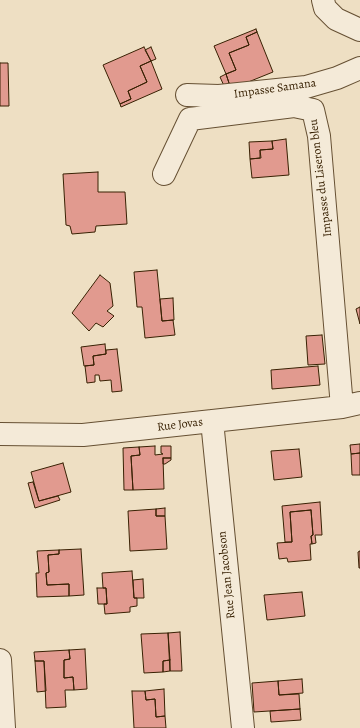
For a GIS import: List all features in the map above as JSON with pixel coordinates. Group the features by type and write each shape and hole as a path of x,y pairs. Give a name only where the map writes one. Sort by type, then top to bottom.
{"street":[{"path":"324,0 325,8 336,19 360,30"},
{"name":"Impasse Samana","path":"187,95 219,96 306,87 337,78 360,68"},
{"name":"Impasse du Liseron bleu","path":"164,174 190,119 294,106 313,110 319,136 351,405"},
{"name":"Rue Jovas","path":"0,434 84,435 351,405"},
{"name":"Rue Jean Jacobson","path":"212,421 243,728"},
{"path":"0,660 4,728"}],"building":[{"path":"256,29 257,32 246,37 249,45 229,53 236,70 226,74 214,46"},
{"path":"257,32 273,72 231,89 226,74 236,70 229,53 249,45 246,37"},
{"path":"144,47 151,61 140,66 147,82 128,91 131,99 120,104 103,65"},
{"path":"151,47 156,59 151,61 145,50"},
{"path":"151,61 162,89 121,107 120,104 131,99 128,91 147,82 140,66"},
{"path":"0,63 8,63 9,106 0,106"},
{"path":"226,74 230,86 225,88 220,77"},
{"path":"286,139 289,175 252,178 250,159 261,158 260,150 273,149 272,141"},
{"path":"272,141 273,149 260,150 260,158 250,159 249,142"},
{"path":"98,172 98,192 125,192 127,224 96,226 95,232 72,234 70,226 66,225 63,174"},
{"path":"157,270 162,321 173,320 175,335 145,338 142,307 137,307 134,272"},
{"path":"100,275 110,283 113,306 107,311 114,316 103,327 96,323 89,331 72,313"},
{"path":"173,298 174,320 162,321 160,299"},
{"path":"360,307 360,324 356,309"},
{"path":"322,335 325,364 308,365 306,336"},
{"path":"105,344 106,354 93,356 94,365 84,366 81,347"},
{"path":"117,349 122,391 112,392 111,380 100,381 99,375 95,375 95,382 87,383 85,366 94,365 93,356 106,354 106,350"},
{"path":"318,366 320,385 272,389 271,370"},
{"path":"360,444 360,453 351,454 350,445"},
{"path":"155,446 155,455 163,454 161,453 161,446 171,446 171,458 163,458 164,489 133,490 131,456 140,455 139,447"},
{"path":"139,447 140,455 131,456 133,490 124,490 123,448"},
{"path":"299,449 302,477 274,480 271,451"},
{"path":"360,453 360,475 352,475 351,454"},
{"path":"163,458 171,458 171,460 163,464"},
{"path":"63,463 71,492 39,501 31,472"},
{"path":"33,482 39,501 58,496 60,500 35,508 28,483"},
{"path":"320,502 322,535 315,535 316,543 312,544 311,536 313,535 311,510 290,512 292,542 285,542 282,506"},
{"path":"165,508 165,516 156,516 156,509"},
{"path":"156,509 156,516 165,516 167,549 130,551 128,511"},
{"path":"311,510 313,535 311,536 312,544 310,544 311,560 288,562 287,558 279,559 277,543 292,542 290,512"},
{"path":"81,549 84,595 69,596 69,584 47,585 46,573 49,572 48,555 59,554 59,550"},
{"path":"59,550 59,554 48,555 49,572 46,573 47,585 69,584 69,596 37,597 36,573 39,573 37,551"},
{"path":"360,551 360,568 359,568 358,552"},
{"path":"132,571 134,598 137,598 137,606 130,607 130,612 105,614 104,604 107,604 106,588 103,588 102,573"},
{"path":"143,579 144,598 134,598 133,580"},
{"path":"97,588 106,588 107,604 98,604"},
{"path":"302,592 305,616 267,620 264,595"},
{"path":"180,632 182,671 170,671 168,633"},
{"path":"168,633 170,660 163,661 163,672 144,673 141,634"},
{"path":"85,649 87,689 74,690 73,677 64,678 64,660 70,659 69,650"},
{"path":"69,650 70,659 64,660 64,678 73,677 74,690 65,690 66,707 46,708 44,661 35,661 34,652"},
{"path":"170,660 170,671 163,672 163,661"},
{"path":"35,661 44,661 46,691 37,692"},
{"path":"302,679 303,693 279,695 278,681"},
{"path":"278,681 279,695 299,694 300,709 254,712 252,683"},
{"path":"164,689 165,716 156,717 155,699 146,700 145,691"},
{"path":"132,691 145,691 146,700 155,699 156,717 165,716 166,728 134,728"},
{"path":"300,709 301,720 271,722 270,711"}]}
